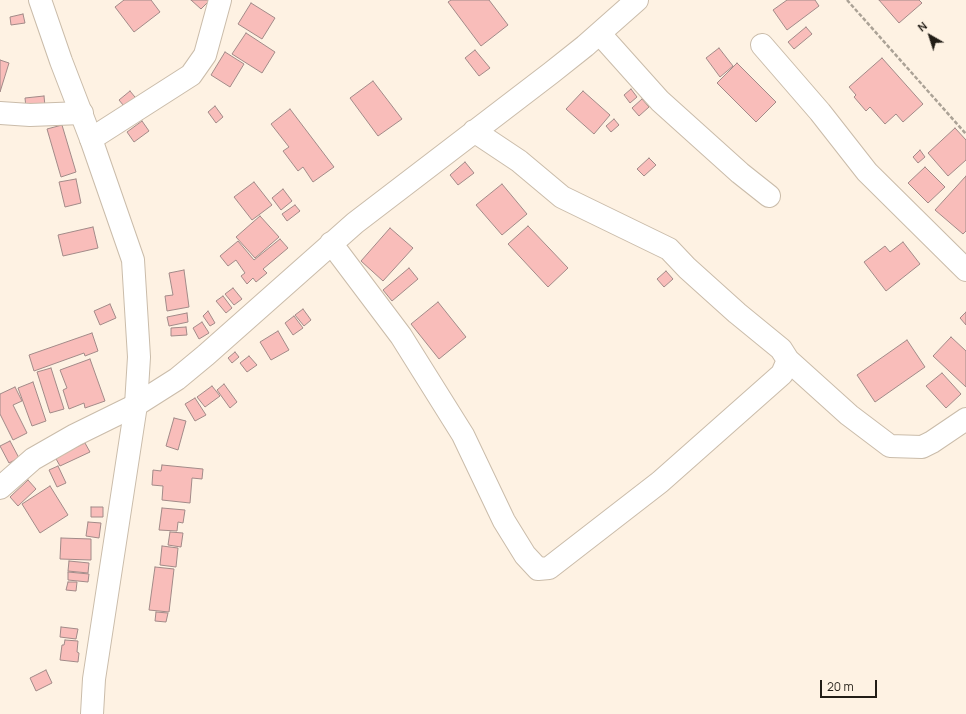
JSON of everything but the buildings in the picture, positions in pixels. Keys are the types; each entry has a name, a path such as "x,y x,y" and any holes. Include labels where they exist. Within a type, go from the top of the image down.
{"street":[{"path":"40,0 61,61 82,112 133,260 139,357 136,405 94,680 92,714"},
{"path":"91,138 191,75 205,55 220,0"},
{"path":"0,488 33,459 75,435 136,405 177,379 206,356 355,223 474,131 551,74 600,34 637,0"},
{"path":"600,34 660,101 740,173 769,196"},
{"path":"762,45 820,112 867,172 966,270"},
{"path":"0,113 30,115 82,112"},
{"path":"474,131 519,161 562,197 670,249 687,268 737,313 781,349 788,360 849,415 890,446 922,447 966,419"},
{"path":"331,243 401,336 463,435 504,521 525,555 538,569 549,568 660,482 782,374 788,360"}],"path":[{"path":"847,0 966,134"}]}
